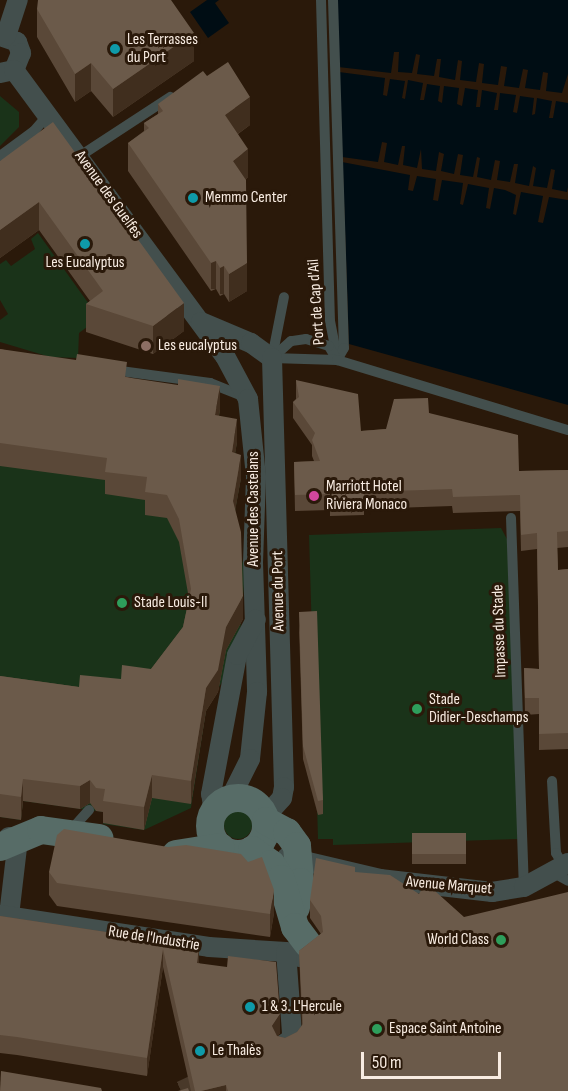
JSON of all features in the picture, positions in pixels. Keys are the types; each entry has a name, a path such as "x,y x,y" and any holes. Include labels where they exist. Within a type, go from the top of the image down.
{"street":[{"path":"7,71 21,53 17,42 3,36 18,0"},
{"name":"Avenue des Guelfes","path":"7,71 49,113 199,322"},
{"path":"199,322 251,343 272,358"},
{"name":"Avenue des Castelans","path":"148,847 219,808 250,759 257,692 253,562 256,477 248,399 237,375 199,322"},
{"name":"Avenue du Port","path":"249,842 282,798 284,787 272,358"},
{"path":"256,620 237,655 211,794 219,808 211,832 249,842 271,864 281,879 298,944"},
{"path":"219,808 247,799 249,842"},
{"path":"5,916 6,840 40,830 69,833 182,855 249,842 281,827 293,839 300,882 292,1034 291,1040 284,1044"},
{"name":"Avenue Marquet","path":"298,860 448,888 492,892 524,886 563,870"},
{"name":"Rue de l'Industrie","path":"5,916 209,947 298,944"}],"lane":[{"name":"Port de Cap d'Ail","path":"321,0 330,321 337,360 568,430"},
{"path":"333,0 344,348 337,360"},
{"path":"80,156 184,87"},
{"path":"0,156 34,130 49,113"},
{"path":"272,358 284,297"},
{"path":"272,358 291,341 306,339 329,346 337,360"},
{"path":"272,358 337,360"},
{"path":"104,368 210,383 248,399"},
{"name":"Impasse du Stade","path":"511,518 524,886"},
{"path":"552,781 556,853 563,870"},
{"path":"69,833 89,810"}],"green space":[{"path":"0,96 19,112 19,127 0,146"},
{"path":"38,233 99,318 79,333 78,358 50,357 0,342 0,320 8,314 0,300 0,264 6,260 11,266 35,249 31,239"},
{"name":"Stade Louis-II","path":"0,371 220,409 216,438 237,442 232,475 241,478 233,523 245,572 240,633 229,669 206,711 191,808 144,830 103,824 104,812 23,801 21,820 0,817"},
{"name":"Stade Didier-Deschamps","path":"501,528 508,541 518,839 333,845 333,839 318,839 309,535"},
{"path":"238,811 248,815 252,825 248,835 238,839 228,835 224,825 228,815"}],"shaded area":[{"path":"207,0 219,0 215,3 229,23 208,38 190,12"},
{"path":"337,0 568,0 568,405 349,344"}],"pier":[{"path":"394,52 399,52 398,72 412,73 416,54 420,55 417,74 434,76 437,59 441,59 439,77 455,80 458,60 462,61 460,80 476,82 479,63 484,64 482,83 498,85 501,66 507,67 504,86 519,88 523,69 528,70 525,88 540,90 543,72 548,73 546,91 562,93 568,74 568,103 556,101 553,118 549,118 552,101 537,98 535,114 532,115 534,98 520,96 517,113 513,112 516,95 500,93 498,110 494,110 497,93 482,90 480,107 476,107 478,90 465,88 462,106 457,104 459,88 444,86 442,103 438,101 440,86 427,84 424,100 420,100 423,83 408,80 405,99 402,98 405,81 390,79 387,96 383,95 385,78 339,72 338,67 391,73"},
{"path":"382,142 387,143 384,162 398,165 402,146 405,146 403,165 417,168 421,149 422,169 436,171 439,152 444,154 441,171 454,174 458,154 463,155 460,175 473,177 477,157 480,158 477,177 491,180 495,160 500,161 497,180 510,182 514,164 518,164 515,183 529,186 533,166 536,168 533,186 547,188 551,169 555,170 552,189 567,192 568,187 568,200 549,197 543,223 538,222 543,196 521,192 516,215 513,214 516,195 505,190 494,188 490,209 486,208 489,188 468,184 463,205 460,204 463,183 442,180 438,201 433,200 436,179 417,176 413,191 408,190 410,175 342,162 342,157 378,162"}],"building":[{"name":"Les Terrasses du Port","path":"38,0 171,0 194,33 113,89 91,63 75,74 37,9"},
{"name":"Memmo Center","path":"228,62 250,97 225,115 248,149 233,161 246,180 247,263 229,274 224,266 220,268 216,261 211,263 128,143 149,128 144,123 163,111 158,104 203,71 207,76"},
{"name":"Les Eucalyptus","path":"53,122 184,303 153,326 86,304 103,291 39,202 0,230 0,161"},
{"path":"0,349 76,360 77,354 127,362 125,377 178,385 178,379 220,386 215,415 237,419 232,452 241,455 233,501 241,532 243,596 226,627 218,670 206,688 191,781 152,775 144,807 103,801 105,789 96,788 90,780 80,786 23,779 21,797 0,794 0,676 79,687 80,675 121,679 122,665 151,669 183,627 191,589 179,519 167,495 145,492 147,477 105,472 107,458 0,443"},
{"path":"296,380 358,394 361,431 386,429 394,399 428,398 429,413 518,435 519,471 568,470 568,531 557,532 558,570 568,569 568,733 539,734 539,698 525,698 524,668 539,669 537,533 521,535 520,495 453,497 452,489 364,492 364,499 330,500 330,494 295,495 294,462 320,461 312,440 315,433 293,402 299,397"},
{"path":"317,611 323,800 318,801 303,746 299,612"},
{"path":"64,829 168,847 186,845 241,854 248,862 262,857 274,890 270,914 57,883 49,872 57,835"},
{"path":"412,833 466,833 466,854 412,854"},
{"path":"316,858 355,867 355,872 390,875 419,894 423,887 435,891 464,917 568,892 568,1091 228,1091 226,1085 195,1091 163,949 147,1058 0,1035 0,916 199,946 197,963 227,967 228,956 276,962 280,1014 272,1026 277,1036 285,1038 297,1032 303,1024 299,951 323,932 321,916 310,900"},
{"path":"1,1071 101,1088 102,1091 0,1091"}],"tunnel":[{"path":"181,1091 213,1076"}],"place":[{"name":"Les Terrasses du Port","path":"115,49"},
{"name":"Memmo Center","path":"193,198"},
{"name":"Les Eucalyptus","path":"85,244"},
{"name":"Les eucalyptus","path":"146,346"},
{"name":"Marriott Hotel Riviera Monaco","path":"314,496"},
{"name":"Stade Louis-II","path":"122,603"},
{"name":"Stade Didier-Deschamps","path":"417,709"},
{"name":"World Class","path":"501,940"},
{"name":"1 & 3. L'Hercule","path":"250,1007"},
{"name":"Espace Saint Antoine","path":"377,1029"},
{"name":"Le Thalès","path":"200,1051"}]}
